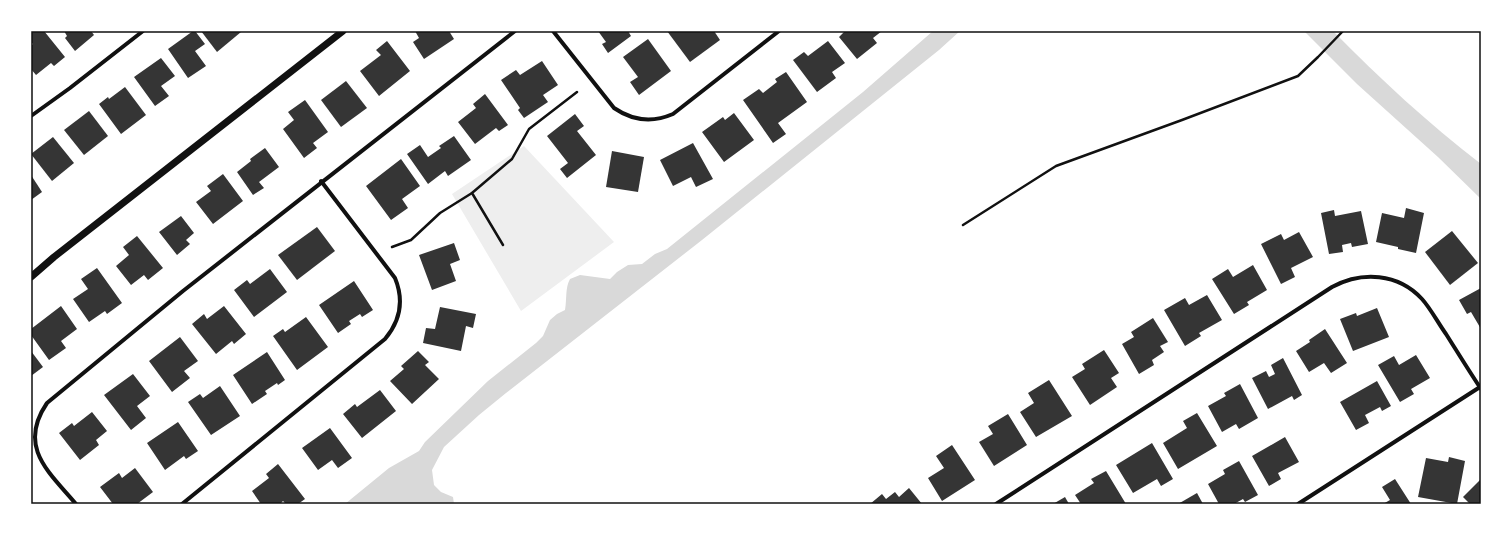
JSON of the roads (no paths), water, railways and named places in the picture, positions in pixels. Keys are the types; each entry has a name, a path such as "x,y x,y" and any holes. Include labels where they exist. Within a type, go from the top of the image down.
{"street":[{"path":"134,31 137,36"},
{"path":"31,116 70,88 143,31"},
{"path":"31,277 54,257 343,31"},
{"path":"76,504 43,465 39,456 35,438 38,419 47,403 183,291 321,181 515,31"},
{"path":"553,31 614,108 622,114 646,121 655,120 673,114 779,31"},
{"path":"182,504 385,339 396,323 401,305 399,287 395,278 321,181"},
{"path":"996,504 1341,282 1356,278 1377,276 1397,281 1417,294 1429,308 1480,388 1298,504"}]}
